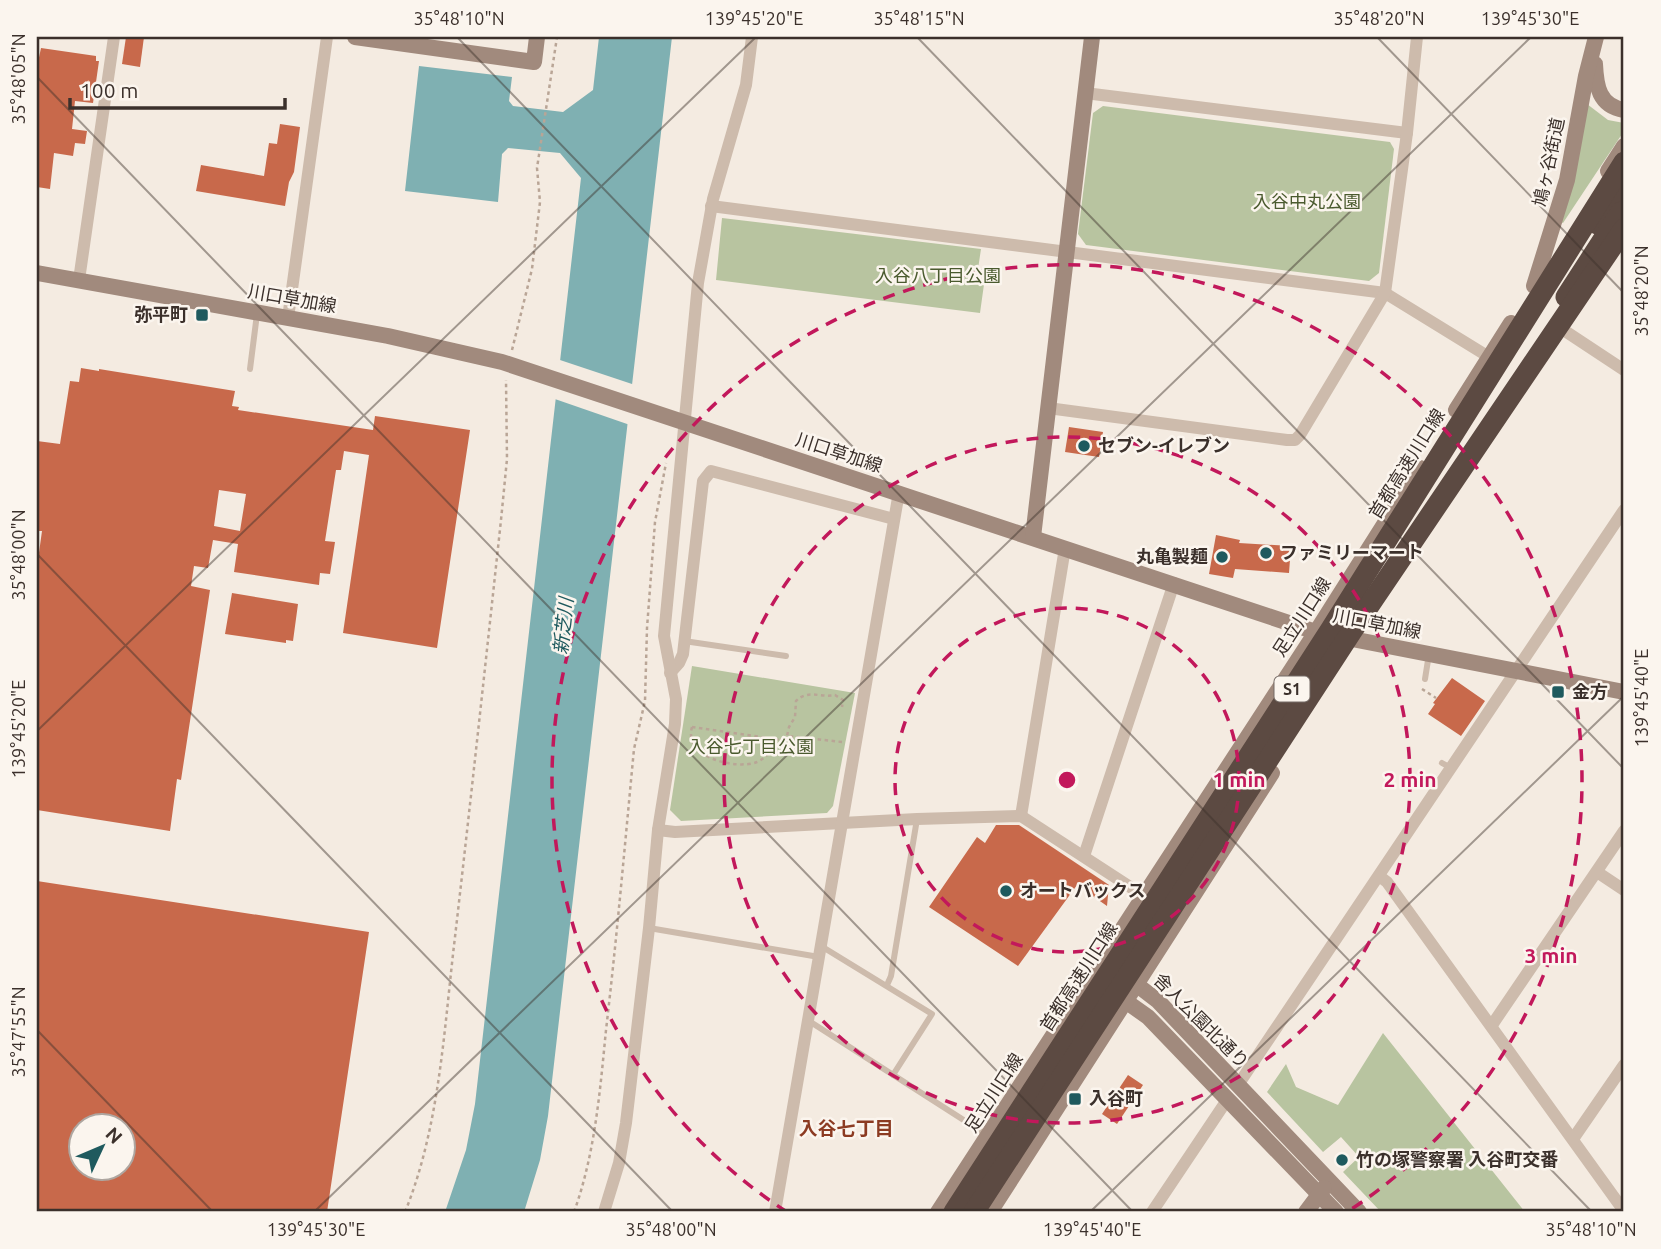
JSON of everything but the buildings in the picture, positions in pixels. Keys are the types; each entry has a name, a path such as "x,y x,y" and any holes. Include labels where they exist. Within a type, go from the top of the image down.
{"highway":[{"name":"首都高速川口線","path":"954,1212 1331,629 1624,162"},
{"path":"1466,478 1521,353 1624,182"},
{"path":"1427,456 1521,353 1624,207"},
{"name":"S1","path":"974,1212 1352,631 1624,229"}],"main road":[{"path":"355,37 534,62 537,37"},
{"path":"1033,537 1092,37"},
{"name":"鳩ヶ谷街道","path":"1596,40 1597,88 1602,99 1624,110"},
{"name":"鳩ヶ谷街道","path":"1534,286 1564,192 1586,76 1596,40"},
{"name":"足立川口線","path":"938,1212 1316,632 1624,146"},
{"path":"990,1212 1358,639 1624,242"},
{"name":"川口草加線","path":"37,273 433,345 515,366 1316,632 1624,692"},
{"name":"舎人公園北通り","path":"1336,1212 1148,1017 1106,988 1097,970 1117,971 1158,1001 1359,1212"},
{"path":"1306,1212 1330,1182"}],"street":[{"path":"79,280 114,37"},
{"path":"288,318 327,37"},
{"path":"604,1212 619,1163 626,1123 658,830 675,724 676,699 664,636 698,283 711,206 746,85 752,37"},
{"path":"1048,408 1295,440 1300,435 1385,293 1417,37"},
{"path":"1085,93 1407,133"},
{"path":"711,206 1385,293 1489,358"},
{"path":"1565,331 1624,370"},
{"path":"670,673 679,663 684,641 703,481 711,471 894,519"},
{"path":"775,1212 899,492"},
{"path":"1238,1084 1379,876 1446,765 1516,671 1624,510"},
{"path":"1021,816 1065,548"},
{"path":"1083,856 1174,583"},
{"path":"658,830 675,832 917,818 1021,816 1144,896"},
{"path":"1492,1026 1624,831"},
{"path":"1597,872 1624,890"},
{"path":"1379,876 1387,882 1624,1211"},
{"path":"1573,1139 1624,1065"},
{"path":"1152,1212 1227,1100"}],"lane":[{"path":"250,369 257,312"},
{"path":"684,641 786,656"},
{"path":"1424,679 1429,654"},
{"path":"887,985 891,976 917,818"},
{"path":"649,928 820,951 887,985 932,1014 893,1075"},
{"path":"809,1021 988,1136"}],"path":[{"path":"405,1212 422,1166 431,1123 445,1017 501,520 515,366 532,269 540,202 537,168 557,37"},
{"path":"573,1212 584,1184 592,1151 618,924 634,749 645,701 655,522 666,462"},
{"path":"1419,687 1436,698"},
{"path":"788,736 789,727 795,717 796,701 802,695 835,695 843,700 842,707"},
{"path":"781,740 692,727 691,732 697,748 704,755 719,761 746,764 764,758 788,736 856,744"}],"green space":[{"path":"1587,104 1608,120 1624,123 1624,131 1563,223 1561,222"},
{"name":"入谷中丸公園","path":"1103,106 1390,142 1394,149 1379,273 1369,281 1086,245 1078,234 1093,113"},
{"name":"入谷八丁目公園","path":"722,218 981,249 978,269 986,270 980,313 716,280"},
{"name":"入谷七丁目公園","path":"692,666 855,693 833,806 827,813 681,821 670,810"},
{"path":"1383,1033 1525,1212 1381,1212 1343,1172 1359,1157 1341,1137 1323,1152 1267,1092 1286,1064 1296,1087 1338,1105"}],"water":[{"name":"新芝川","path":"599,37 672,37 548,1116 540,1160 524,1212 445,1212 466,1150 475,1104 581,178 560,153 508,148 502,154 498,202 405,191 419,66 512,77 509,101 513,106 563,112 593,90"}],"pier":[{"path":"557,359 635,385 630,425 552,398"}],"place":[{"name":"弥平町","path":"202,315"},
{"name":"セブン-イレブン","path":"1084,446"},
{"name":"ファミリーマート","path":"1266,553"},
{"name":"丸亀製麺","path":"1222,557"},
{"name":"金方","path":"1558,692"},
{"name":"オートバックス","path":"1006,891"},
{"name":"入谷町","path":"1075,1099"},
{"name":"竹の塚警察署 入谷町交番","path":"1342,1160"}],"district":[{"name":"入谷七丁目","path":"846,1128"}]}
